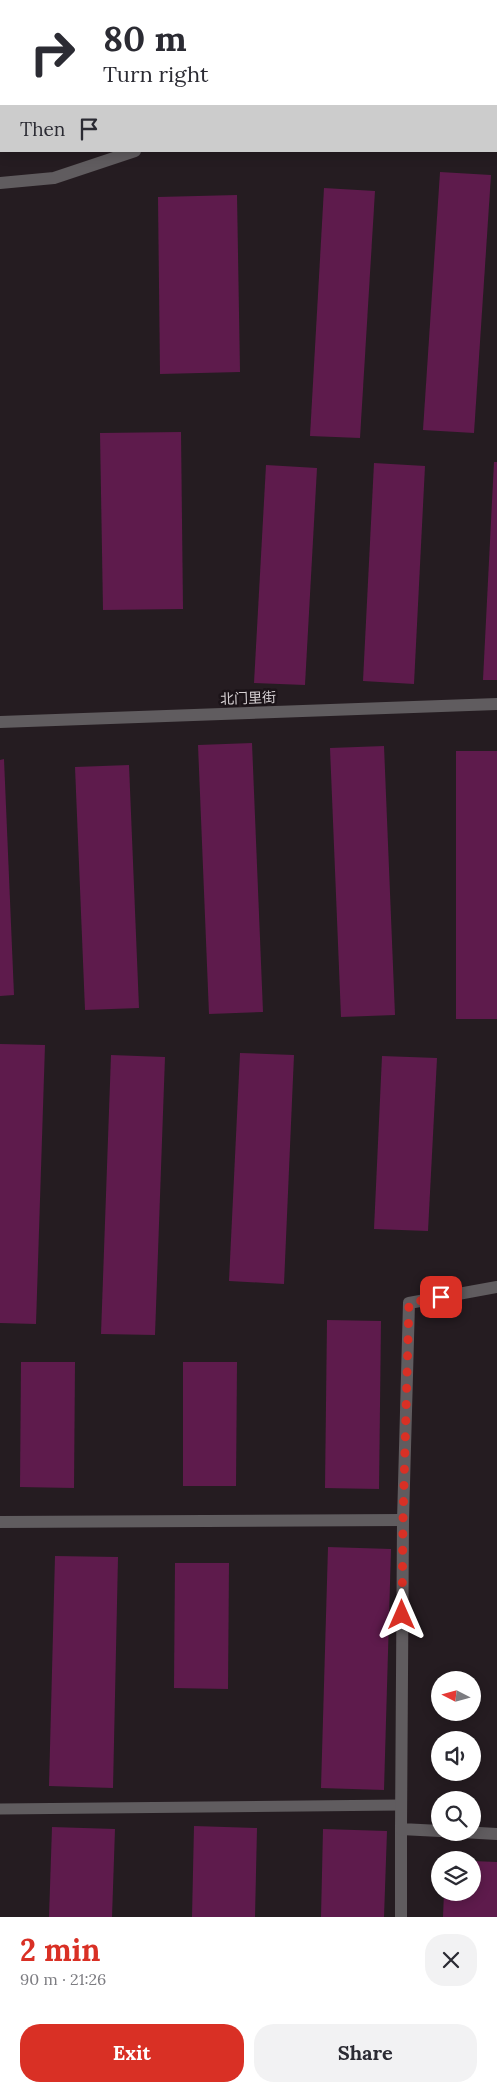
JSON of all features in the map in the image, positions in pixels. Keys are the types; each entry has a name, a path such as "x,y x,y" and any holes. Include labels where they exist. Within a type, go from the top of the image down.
{"street":[{"path":"0,183 54,178 132,152"},
{"name":"北门里街","path":"0,722 497,704"},
{"path":"401,1917 403,1520 409,1303 497,1287"},
{"path":"0,1522 403,1520"},
{"path":"401,1829 431,1831"},
{"path":"481,1833 497,1834"}],"lane":[{"path":"0,1808 402,1805"}],"building":[{"path":"440,172 491,175 474,433 423,430"},
{"path":"324,188 375,191 360,438 310,436"},
{"path":"237,195 240,372 160,374 158,197"},
{"path":"181,432 183,609 103,610 100,433"},
{"path":"494,462 497,462 497,680 483,680"},
{"path":"374,463 425,466 414,684 363,681"},
{"path":"266,465 317,468 305,685 254,683"},
{"path":"252,743 263,1012 209,1014 198,745"},
{"path":"384,746 395,1015 341,1017 330,748"},
{"path":"456,751 497,751 497,1019 456,1019"},
{"path":"4,759 14,995 0,996 0,760"},
{"path":"129,765 139,1008 85,1010 75,767"},
{"path":"0,1044 45,1045 36,1324 0,1323"},
{"path":"240,1053 294,1055 284,1284 229,1281"},
{"path":"111,1055 165,1057 155,1335 101,1334"},
{"path":"382,1056 437,1058 428,1231 374,1229"},
{"path":"327,1320 381,1321 379,1489 325,1488"},
{"path":"21,1362 75,1362 74,1488 20,1487"},
{"path":"183,1362 237,1362 236,1486 183,1486"},
{"path":"328,1547 391,1549 384,1790 321,1788"},
{"path":"55,1556 118,1557 113,1788 49,1786"},
{"path":"175,1563 229,1563 228,1689 174,1688"},
{"path":"194,1826 257,1828 255,1917 192,1917"},
{"path":"52,1827 115,1829 112,1917 49,1917"},
{"path":"323,1829 387,1831 384,1917 321,1917"},
{"path":"481,1861 497,1862 497,1917 443,1917 444,1901 481,1901"}],"route":[{"path":"402,1615 409,1303 441,1297"}]}
